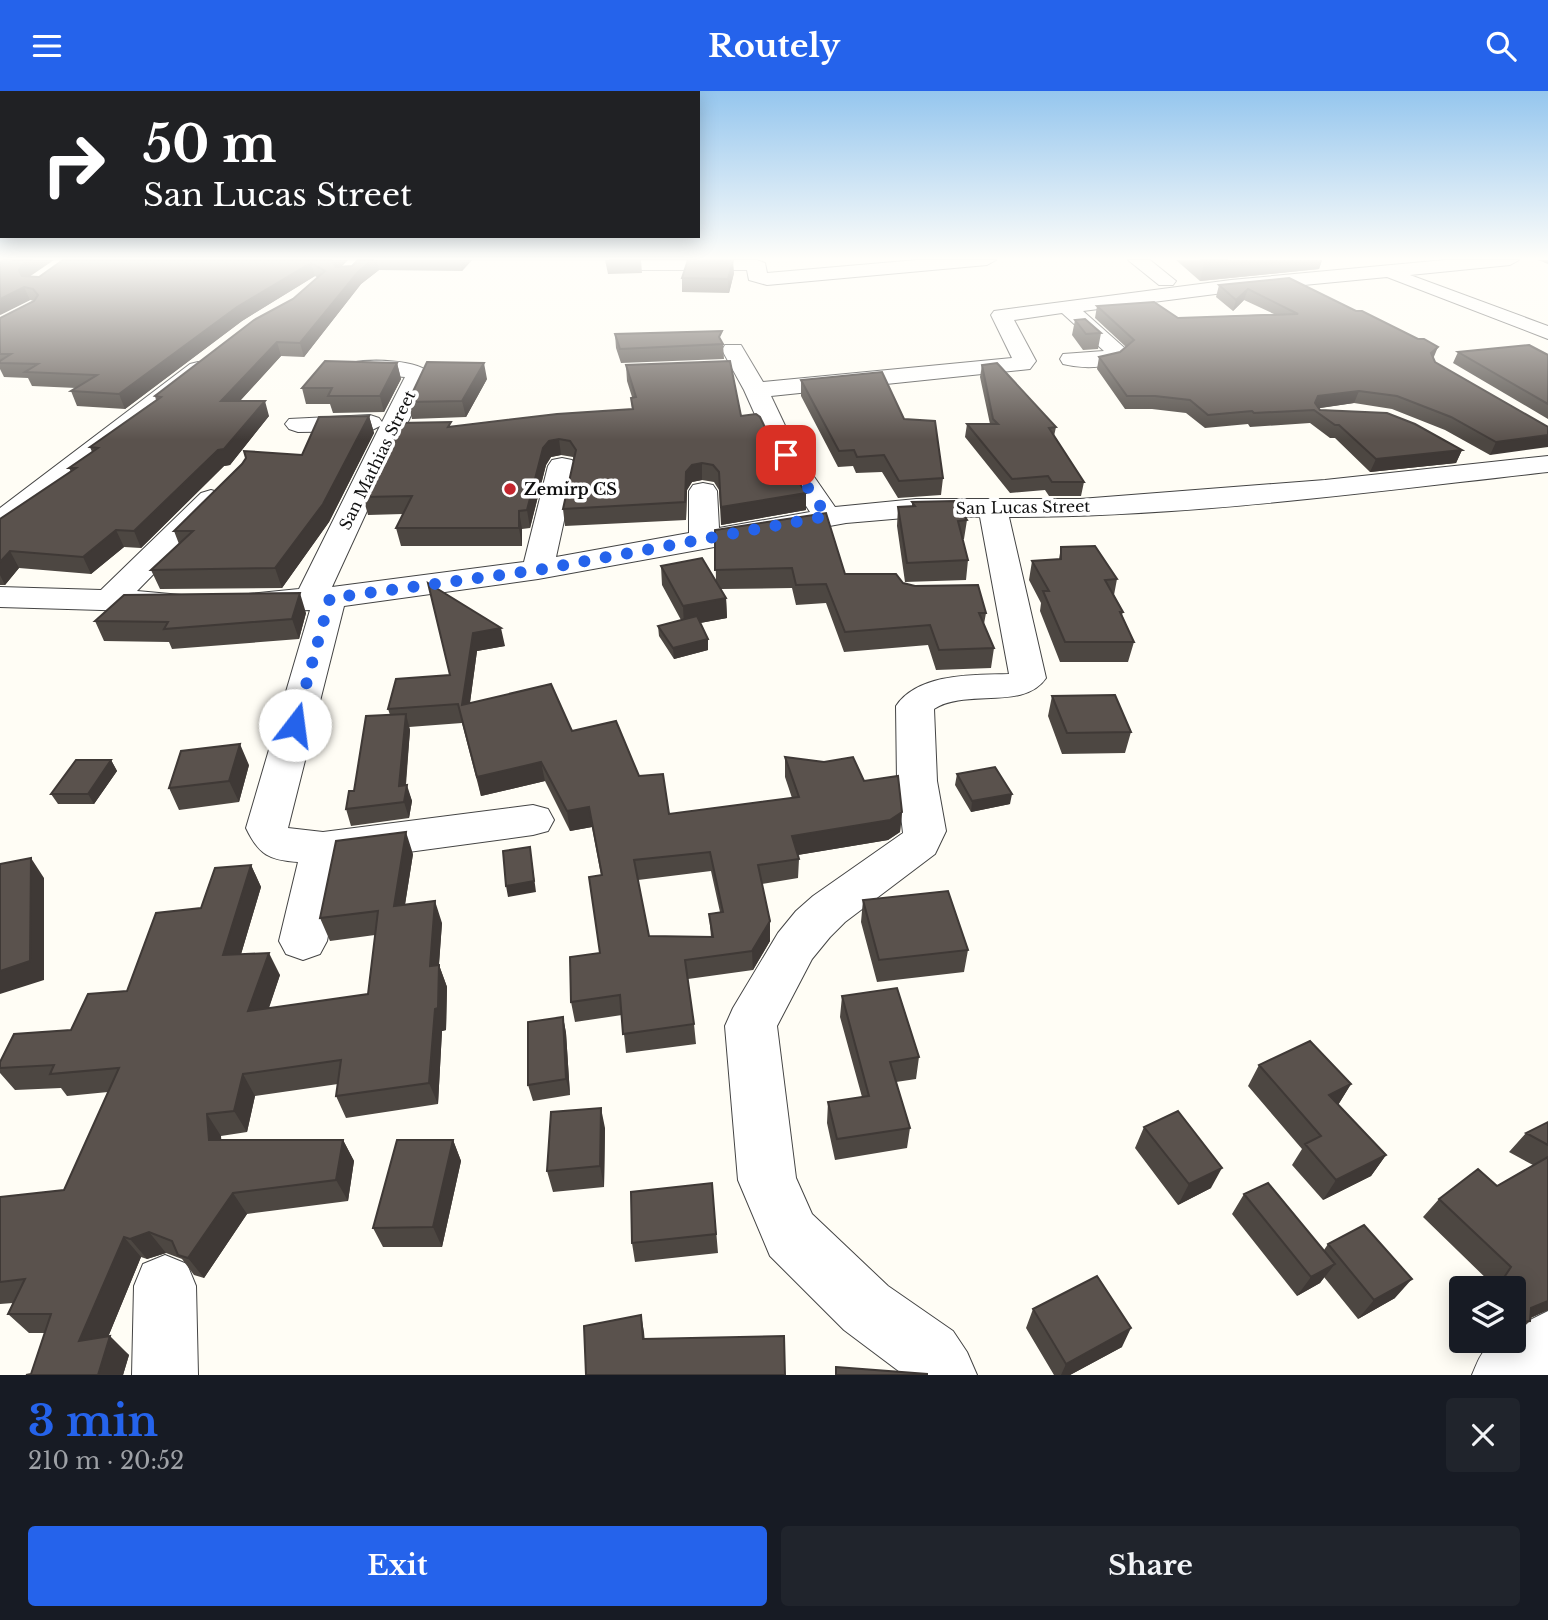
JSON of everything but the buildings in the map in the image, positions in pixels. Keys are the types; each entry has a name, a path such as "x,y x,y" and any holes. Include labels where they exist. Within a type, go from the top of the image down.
{"street":[{"path":"756,390 1022,364 1025,361 1004,320"},
{"path":"1071,359 1111,358 1118,352 1082,320"},
{"path":"1513,320 1548,333"},
{"path":"0,522 220,351"},
{"path":"731,362 756,390 786,455 827,516"},
{"name":"San Mathias Street","path":"323,848 283,845 272,838 267,828 320,599 401,427 418,372 360,368"},
{"path":"298,424 401,427"},
{"path":"1455,450 1490,469"},
{"name":"San Lucas Street","path":"6,605 320,599 538,570 827,516 916,508 1080,508 1325,488 1548,464"},
{"path":"538,570 562,466"},
{"path":"108,601 226,484"},
{"path":"703,491 704,538"},
{"path":"944,1375 930,1355 866,1308 791,1235 767,1180 751,1026 758,1008 795,946 813,925 829,909 920,843 925,831 917,781 915,706 918,701 934,693 1019,684 1028,678 996,591 993,509"},
{"path":"303,941 323,848 533,820"},
{"path":"165,1286 165,1375"},
{"path":"1505,1375 1548,1343"}],"place":[{"name":"Zemirp CS","path":"510,489"}],"route":[{"path":"295,725 330,598 538,570 827,516 786,455"}]}
